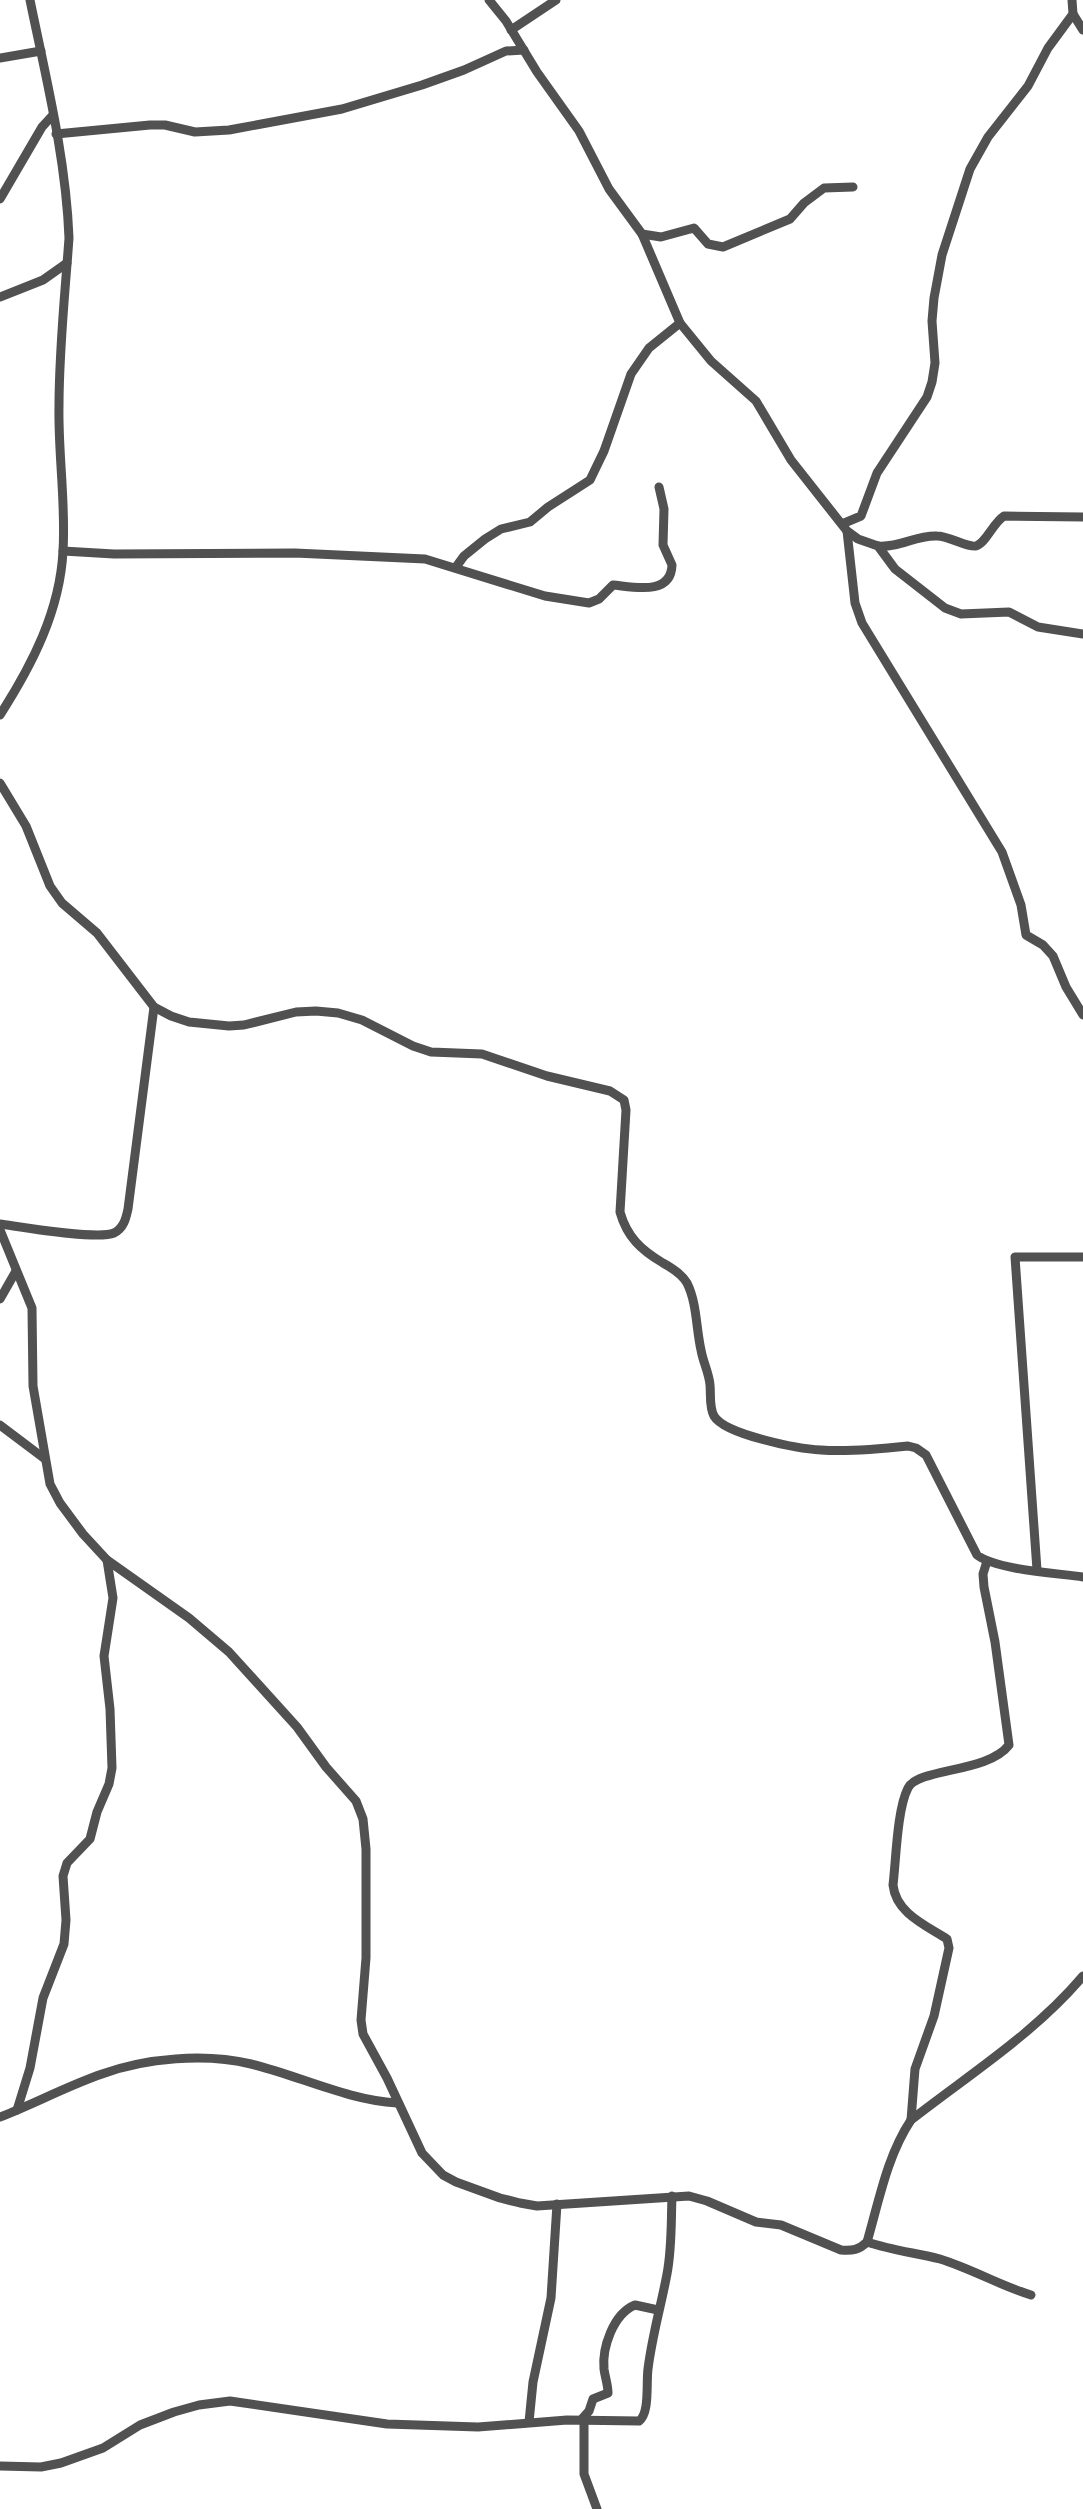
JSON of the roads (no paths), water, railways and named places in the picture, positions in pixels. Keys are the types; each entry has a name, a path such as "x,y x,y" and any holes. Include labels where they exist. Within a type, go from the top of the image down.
{"street":[{"path":"0,715 21,683 43,638 57,592 63,551 58,445 59,372 69,238 66,197 53,115 30,0"},
{"path":"489,0 579,131 609,189 642,234 680,323 711,361 756,401 791,460 844,528 858,539 878,546 894,546 928,536 948,537 975,546 980,545 995,522 1004,516 1083,517"},
{"path":"506,51 513,32 556,0"},
{"path":"1072,0 1072,14 1083,30"},
{"path":"844,528 861,516 877,473 927,397 934,363 932,321 940,266 953,216 970,169 988,137 1028,86 1048,48 1072,14"},
{"path":"56,134 150,125 165,125 195,132 229,130 342,109 464,70 506,51 524,50"},
{"path":"0,57 41,51"},
{"path":"0,199 42,128 53,115"},
{"path":"642,234 661,237 694,228 708,244 723,247 790,219 804,203 824,188 853,187"},
{"path":"0,297 43,280 67,263"},
{"path":"456,567 464,556 485,539 501,529 530,522 548,507 591,480 636,366 649,348 680,323"},
{"path":"63,551 114,554 364,555 425,559 545,596 589,603 599,599 613,585 649,588 656,587 667,579 672,570 672,564 663,545 664,509 659,487"},
{"path":"844,528 855,603 862,623 1002,852 1021,905 1026,935 1043,945 1053,956 1066,987 1083,1015"},
{"path":"878,546 895,569 945,608 961,614 1010,612 1038,627 1083,634"},
{"path":"0,783 26,826 50,886 69,910 101,938 154,1007 189,1022 229,1026 296,1012 338,1013 362,1020 413,1046 431,1052 482,1054 547,1076 610,1091 624,1100 626,1110 620,1212 623,1224 632,1240 686,1280 693,1298 697,1334 710,1384 714,1416 733,1430 820,1450 908,1446 916,1448 926,1455 977,1555 987,1561 1083,1577"},
{"path":"0,1224 67,1233 103,1234 114,1233 122,1227 128,1209 154,1007"},
{"path":"0,1230 32,1308 32,1371 50,1484 60,1503 83,1534 107,1560 189,1618 229,1652 297,1727 326,1767 356,1801 363,1819 366,1849 366,1958 361,2020 363,2034 422,2154 443,2175 500,2198 537,2206 689,2196 707,2201 756,2222 781,2225 841,2250 851,2251 867,2242 881,2189 901,2136 911,2120 1021,2036 1052,2009 1083,1976"},
{"path":"1037,1570 1015,1257 1083,1257"},
{"path":"0,1299 16,1271"},
{"path":"0,1425 45,1459"},
{"path":"17,2110 30,2068 43,1998 64,1944 66,1920 63,1876 67,1863 90,1839 109,1784 110,1709 104,1656 113,1598 107,1560"},
{"path":"911,2120 915,2069 934,2016 949,1948 947,1939 904,1911 894,1898 893,1885 903,1800 909,1786 920,1779 984,1762 1000,1754 1009,1745 995,1642 984,1587 983,1574 987,1561"},
{"path":"0,2117 104,2073 184,2058 250,2064 373,2101 397,2103"},
{"path":"0,2466 41,2467 61,2463 103,2448 140,2425 174,2412 199,2405 230,2401 387,2424 478,2427 529,2422 639,2421 645,2413 645,2388 658,2310 667,2274 671,2244 672,2196"},
{"path":"529,2422 533,2382 551,2298 557,2204"},
{"path":"867,2242 886,2249 941,2260 986,2276 1005,2287 1031,2295"},
{"path":"597,2509 584,2474 583,2421 593,2399 608,2392 604,2360 607,2341 617,2320 632,2306 658,2310"}]}
